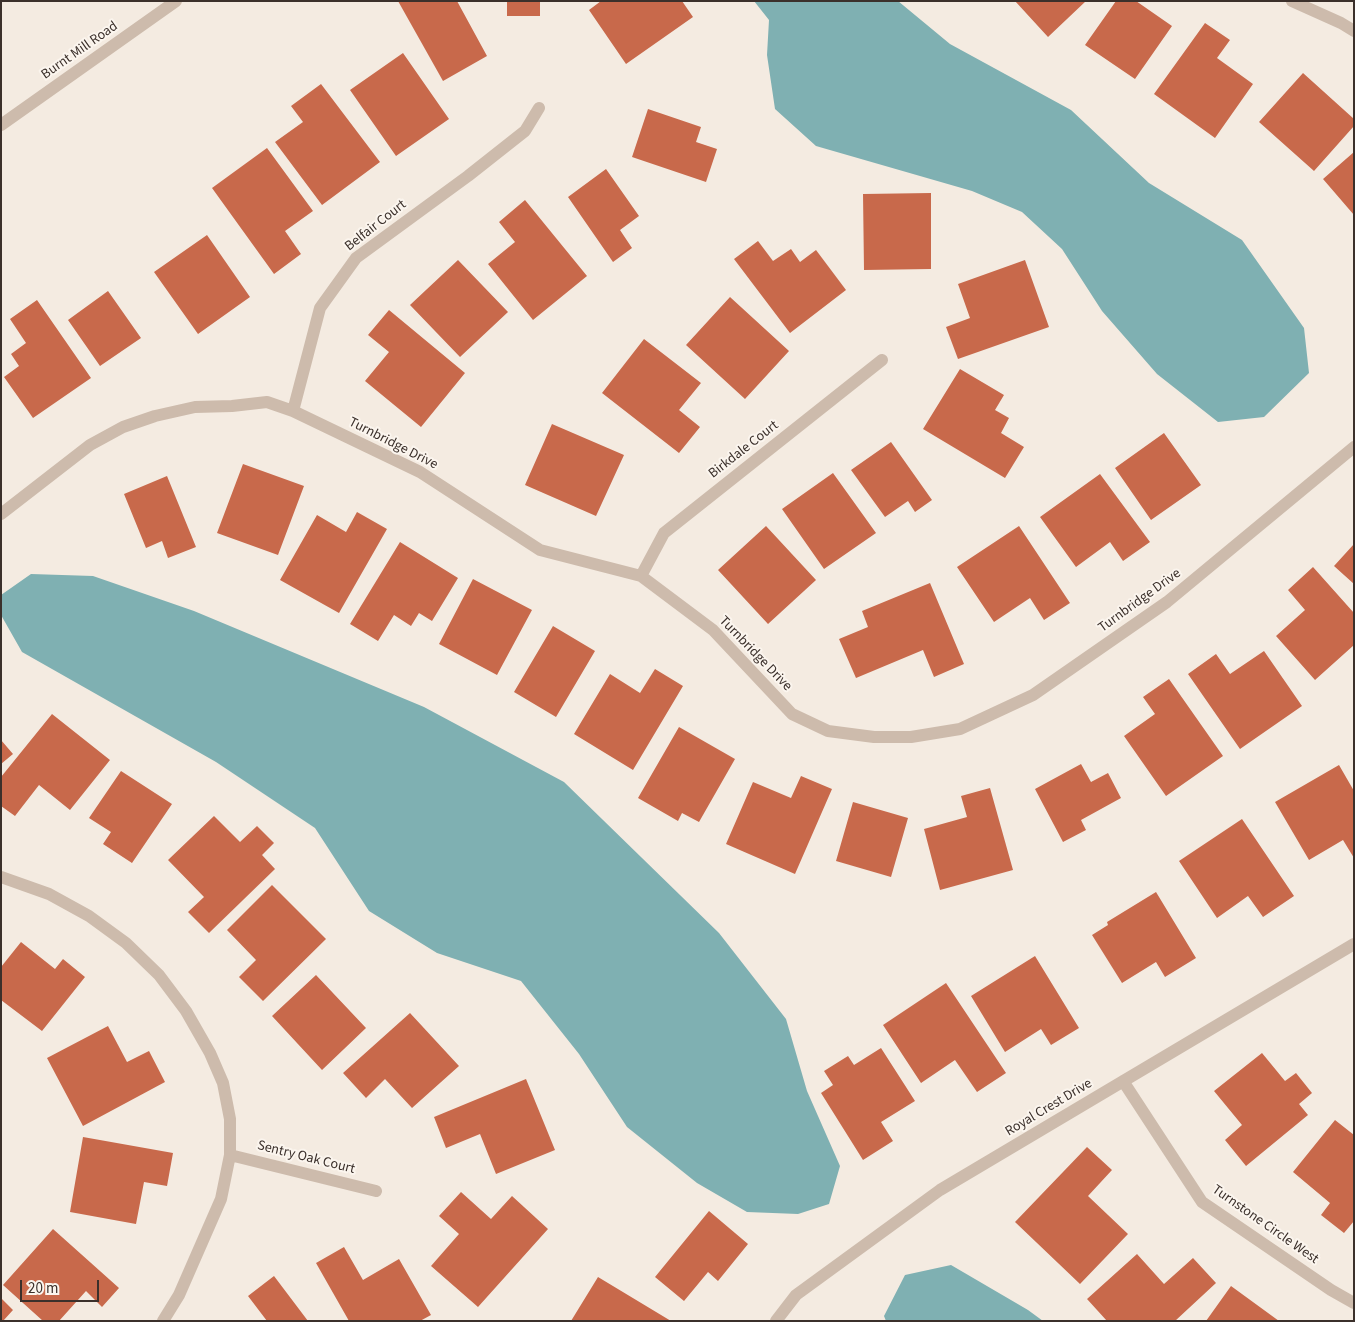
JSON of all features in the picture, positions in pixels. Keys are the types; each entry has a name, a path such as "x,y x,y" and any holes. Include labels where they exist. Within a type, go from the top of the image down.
{"street":[{"name":"Burnt Mill Road","path":"1,126 176,1"},
{"path":"1292,1 1341,23 1354,31"},
{"name":"Belfair Court","path":"293,411 320,308 356,258 525,132 539,108"},
{"name":"Birkdale Court","path":"641,576 664,533 882,360"},
{"name":"Turnbridge Drive","path":"1,514 90,445 123,427 154,416 195,407 232,406 267,402 293,411 420,472 540,550 641,576 713,630 792,714 828,731 874,737 911,737 960,729 1034,695 1167,602 1354,447"},
{"path":"1,878 49,894 89,916 126,943 159,975 186,1011 210,1053 220,1076 230,1119 230,1155 221,1199 179,1294 163,1321"},
{"name":"Royal Crest Drive","path":"776,1321 796,1295 940,1190 1354,944"},
{"name":"Turnstone Circle West","path":"1123,1081 1202,1202 1331,1290 1354,1303"},
{"name":"Sentry Oak Court","path":"230,1155 376,1191"}],"water":[{"path":"754,1 898,1 950,44 1071,110 1149,183 1242,240 1304,328 1309,373 1264,417 1218,422 1157,374 1102,311 1062,249 1022,212 972,191 816,146 775,109 767,55 769,20"},
{"path":"31,574 93,576 194,611 424,707 564,782 719,933 786,1019 807,1091 840,1166 829,1204 798,1214 747,1212 697,1183 627,1127 579,1054 521,981 437,953 369,911 315,828 216,762 22,652 1,615 1,595"},
{"path":"951,1265 1028,1310 1043,1321 886,1321 884,1316 905,1275"}],"building":[{"path":"398,1 457,1 487,56 443,81"},
{"path":"507,1 540,1 540,16 507,16"},
{"path":"601,1 682,1 693,17 626,64 589,10"},
{"path":"1015,1 1086,1 1048,37"},
{"path":"1116,1 1136,1 1172,26 1135,79 1085,45"},
{"path":"1205,23 1230,40 1217,58 1253,84 1215,138 1154,94"},
{"path":"403,53 449,119 396,156 350,90"},
{"path":"1303,73 1354,119 1354,126 1314,171 1259,122"},
{"path":"321,84 380,162 322,205 275,142 303,122 291,106"},
{"path":"648,109 701,127 696,142 717,149 706,182 632,157"},
{"path":"267,148 313,211 285,231 301,254 274,274 212,188"},
{"path":"1354,152 1354,215 1323,179"},
{"path":"606,169 639,216 620,230 632,248 613,262 568,197"},
{"path":"931,193 931,269 864,270 863,194"},
{"path":"525,200 587,276 533,320 488,264 515,242 499,222"},
{"path":"207,235 250,297 198,334 154,272"},
{"path":"758,241 773,261 791,249 800,262 816,250 846,290 790,333 734,259"},
{"path":"458,260 508,312 460,357 410,305"},
{"path":"1025,260 1049,327 958,359 946,327 970,318 958,284"},
{"path":"108,291 141,338 100,366 68,320"},
{"path":"730,297 789,351 745,399 686,345"},
{"path":"37,300 91,378 33,418 4,377 19,366 11,354 26,343 10,319"},
{"path":"389,310 465,373 421,427 365,381 389,352 368,335"},
{"path":"644,339 701,383 679,410 700,427 679,453 602,393"},
{"path":"960,369 1004,395 995,410 1009,418 1001,433 1024,447 1005,478 923,429"},
{"path":"552,424 624,455 596,516 525,485"},
{"path":"1164,433 1201,485 1151,520 1115,468"},
{"path":"891,442 932,500 915,512 908,501 885,517 851,470"},
{"path":"243,464 304,486 278,555 217,533"},
{"path":"833,473 876,533 824,569 782,509"},
{"path":"1100,474 1150,542 1123,561 1110,542 1076,567 1040,517"},
{"path":"167,476 196,547 168,558 162,541 146,548 124,494"},
{"path":"357,512 387,529 339,613 280,580 317,515 346,532"},
{"path":"766,526 816,580 768,624 718,570"},
{"path":"1019,526 1070,603 1044,620 1030,598 994,622 957,567"},
{"path":"400,542 458,578 432,621 419,613 411,626 394,615 378,641 350,624"},
{"path":"1354,544 1354,584 1334,566"},
{"path":"1313,567 1354,613 1354,645 1315,680 1276,636 1305,610 1288,590"},
{"path":"473,579 532,610 497,675 439,644"},
{"path":"930,583 964,664 934,677 923,650 856,678 839,639 868,627 862,611"},
{"path":"553,626 595,651 556,717 514,692"},
{"path":"1264,651 1302,706 1240,749 1188,674 1216,654 1230,674"},
{"path":"655,669 683,686 633,770 574,734 610,674 640,693"},
{"path":"1169,679 1223,756 1166,796 1124,736 1155,714 1143,697"},
{"path":"52,714 110,760 70,810 39,785 15,816 1,806 1,777"},
{"path":"679,727 735,759 699,822 682,813 678,821 638,798"},
{"path":"1,740 13,754 1,764"},
{"path":"1081,764 1091,782 1108,773 1121,798 1081,820 1086,830 1063,842 1035,789"},
{"path":"1339,765 1354,791 1354,858 1343,840 1309,860 1275,802"},
{"path":"121,771 172,804 132,863 103,844 111,832 89,818"},
{"path":"801,776 832,789 795,874 726,844 753,782 791,798"},
{"path":"990,788 1013,870 940,890 924,829 967,817 961,796"},
{"path":"853,802 908,818 891,877 836,861"},
{"path":"214,816 240,842 257,826 274,843 262,855 275,869 209,933 188,912 204,897 168,860"},
{"path":"1242,819 1294,896 1263,917 1248,896 1217,918 1179,861"},
{"path":"272,885 326,939 263,1001 239,977 256,960 227,930"},
{"path":"1156,892 1196,958 1165,977 1156,962 1122,983 1092,935 1108,925 1107,922"},
{"path":"21,942 55,969 63,959 85,977 42,1031 1,1000 1,967"},
{"path":"1035,956 1079,1028 1051,1045 1041,1029 1005,1052 971,996"},
{"path":"316,975 366,1028 322,1070 272,1016"},
{"path":"946,983 1006,1073 977,1092 955,1060 921,1083 883,1025"},
{"path":"410,1013 459,1066 412,1108 385,1079 366,1098 343,1073"},
{"path":"108,1026 127,1062 149,1051 165,1082 83,1126 47,1058"},
{"path":"881,1048 915,1101 881,1122 893,1141 863,1160 821,1093 833,1085 824,1071 848,1056 854,1065"},
{"path":"1262,1053 1285,1081 1296,1073 1312,1093 1299,1104 1308,1115 1246,1166 1225,1140 1242,1125 1214,1091"},
{"path":"526,1079 555,1150 496,1174 480,1134 446,1148 434,1117"},
{"path":"1335,1120 1354,1135 1354,1221 1344,1233 1321,1215 1330,1203 1293,1172"},
{"path":"83,1137 173,1153 167,1186 144,1182 136,1224 70,1212"},
{"path":"1087,1147 1112,1170 1088,1196 1128,1234 1080,1284 1015,1222"},
{"path":"461,1192 491,1219 512,1196 548,1229 478,1307 431,1266 459,1234 439,1216"},
{"path":"709,1211 748,1244 718,1281 708,1272 684,1301 655,1277"},
{"path":"53,1229 119,1288 102,1307 86,1291 59,1321 43,1321 3,1285"},
{"path":"344,1247 363,1280 399,1259 431,1315 420,1321 349,1321 316,1263"},
{"path":"1137,1254 1164,1284 1193,1258 1216,1283 1175,1321 1107,1321 1087,1299"},
{"path":"274,1276 308,1321 267,1321 248,1296"},
{"path":"598,1277 671,1321 571,1321"},
{"path":"1231,1286 1279,1321 1206,1321"},
{"path":"1,1298 13,1310 3,1321 1,1321"}]}
